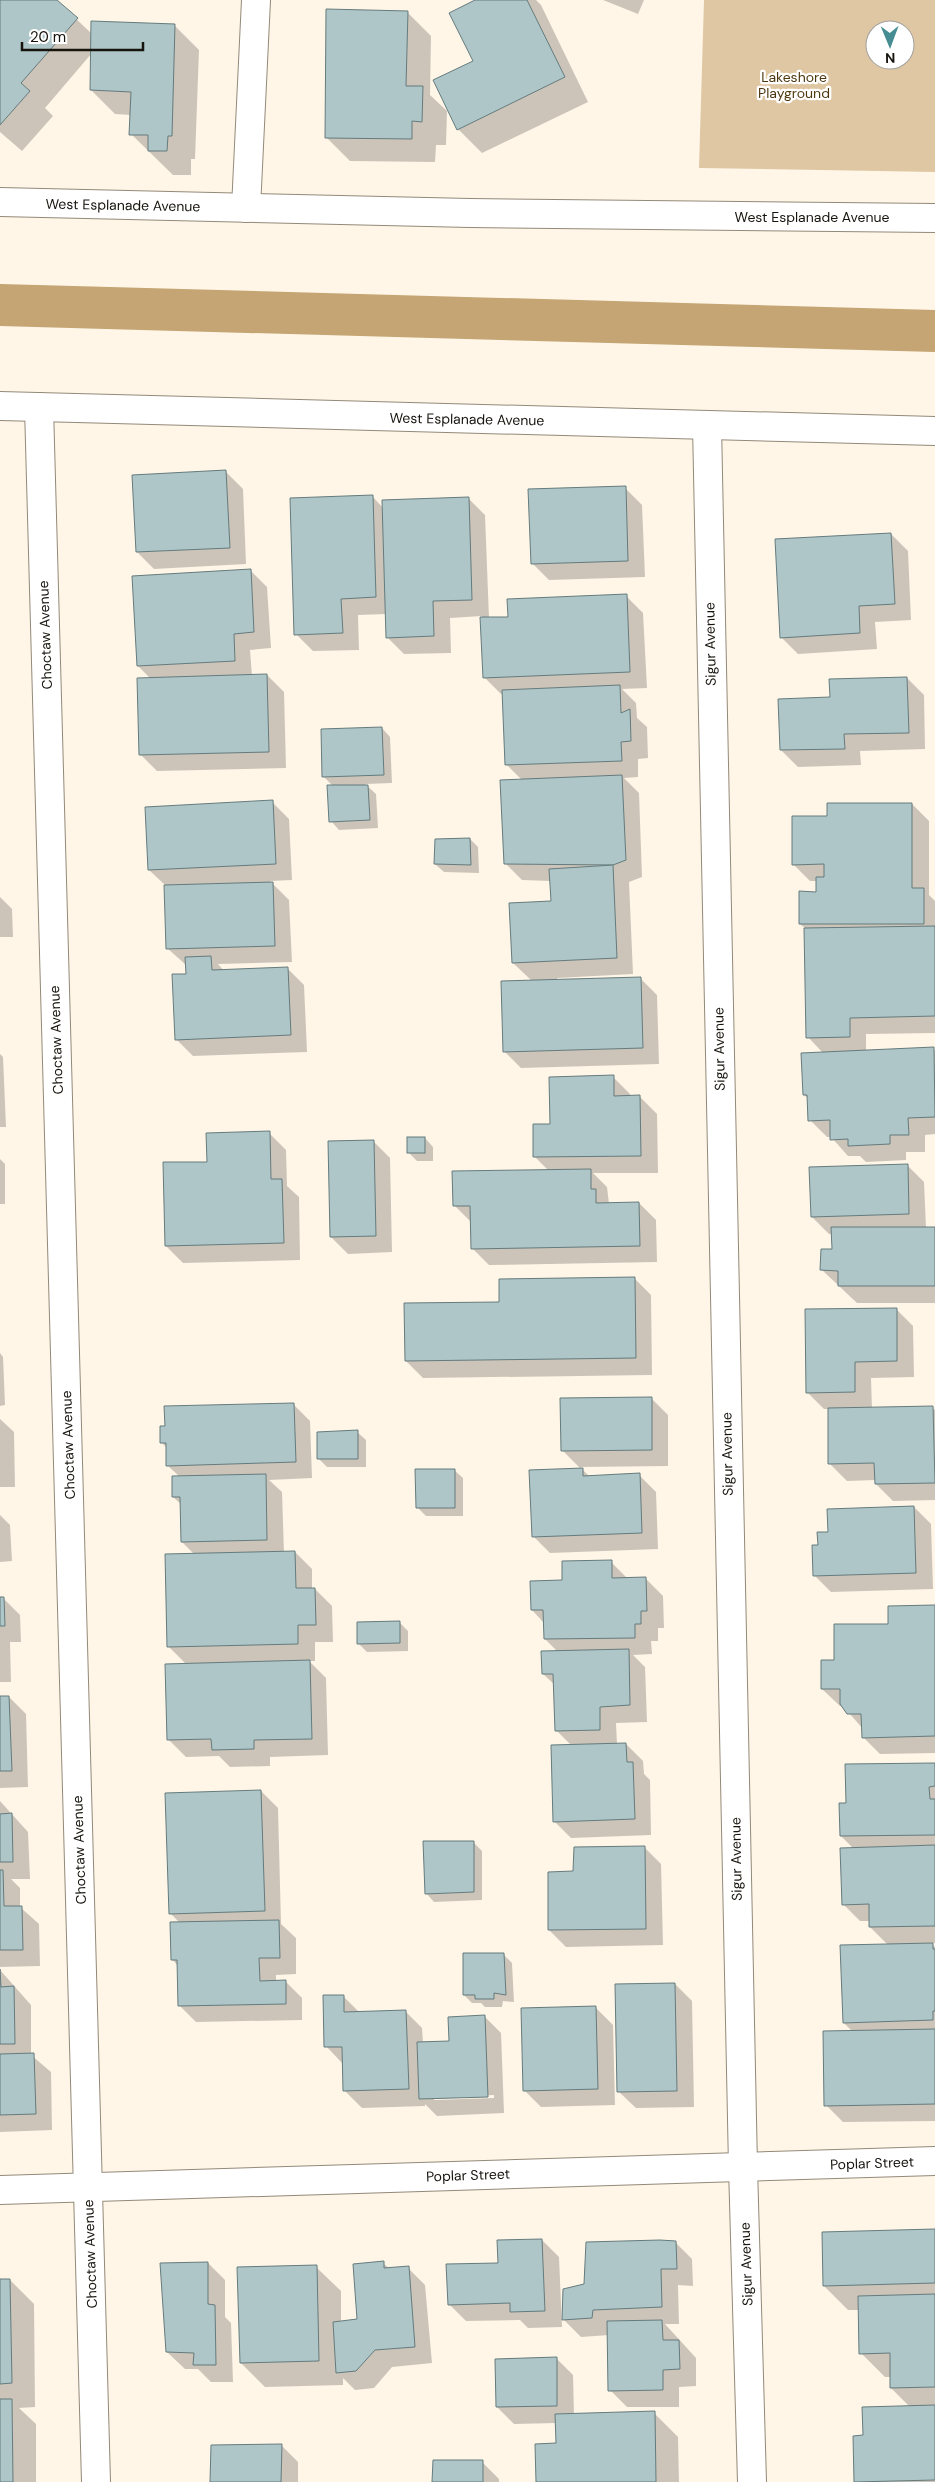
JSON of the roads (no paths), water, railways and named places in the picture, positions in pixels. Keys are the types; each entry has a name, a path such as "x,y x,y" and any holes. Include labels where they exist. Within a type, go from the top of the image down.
{"street":[{"path":"246,208 256,0"},
{"name":"West Esplanade Avenue","path":"0,202 470,213 935,218"},
{"name":"West Esplanade Avenue","path":"0,406 935,431"},
{"name":"Choctaw Avenue","path":"39,407 96,2482"},
{"name":"Sigur Avenue","path":"707,425 743,2167 752,2482"},
{"name":"Poplar Street","path":"0,2190 935,2161"}],"waterway":[{"path":"0,305 935,331"}],"park label":[{"name":"Lakeshore Playground","path":"794,86"}]}
